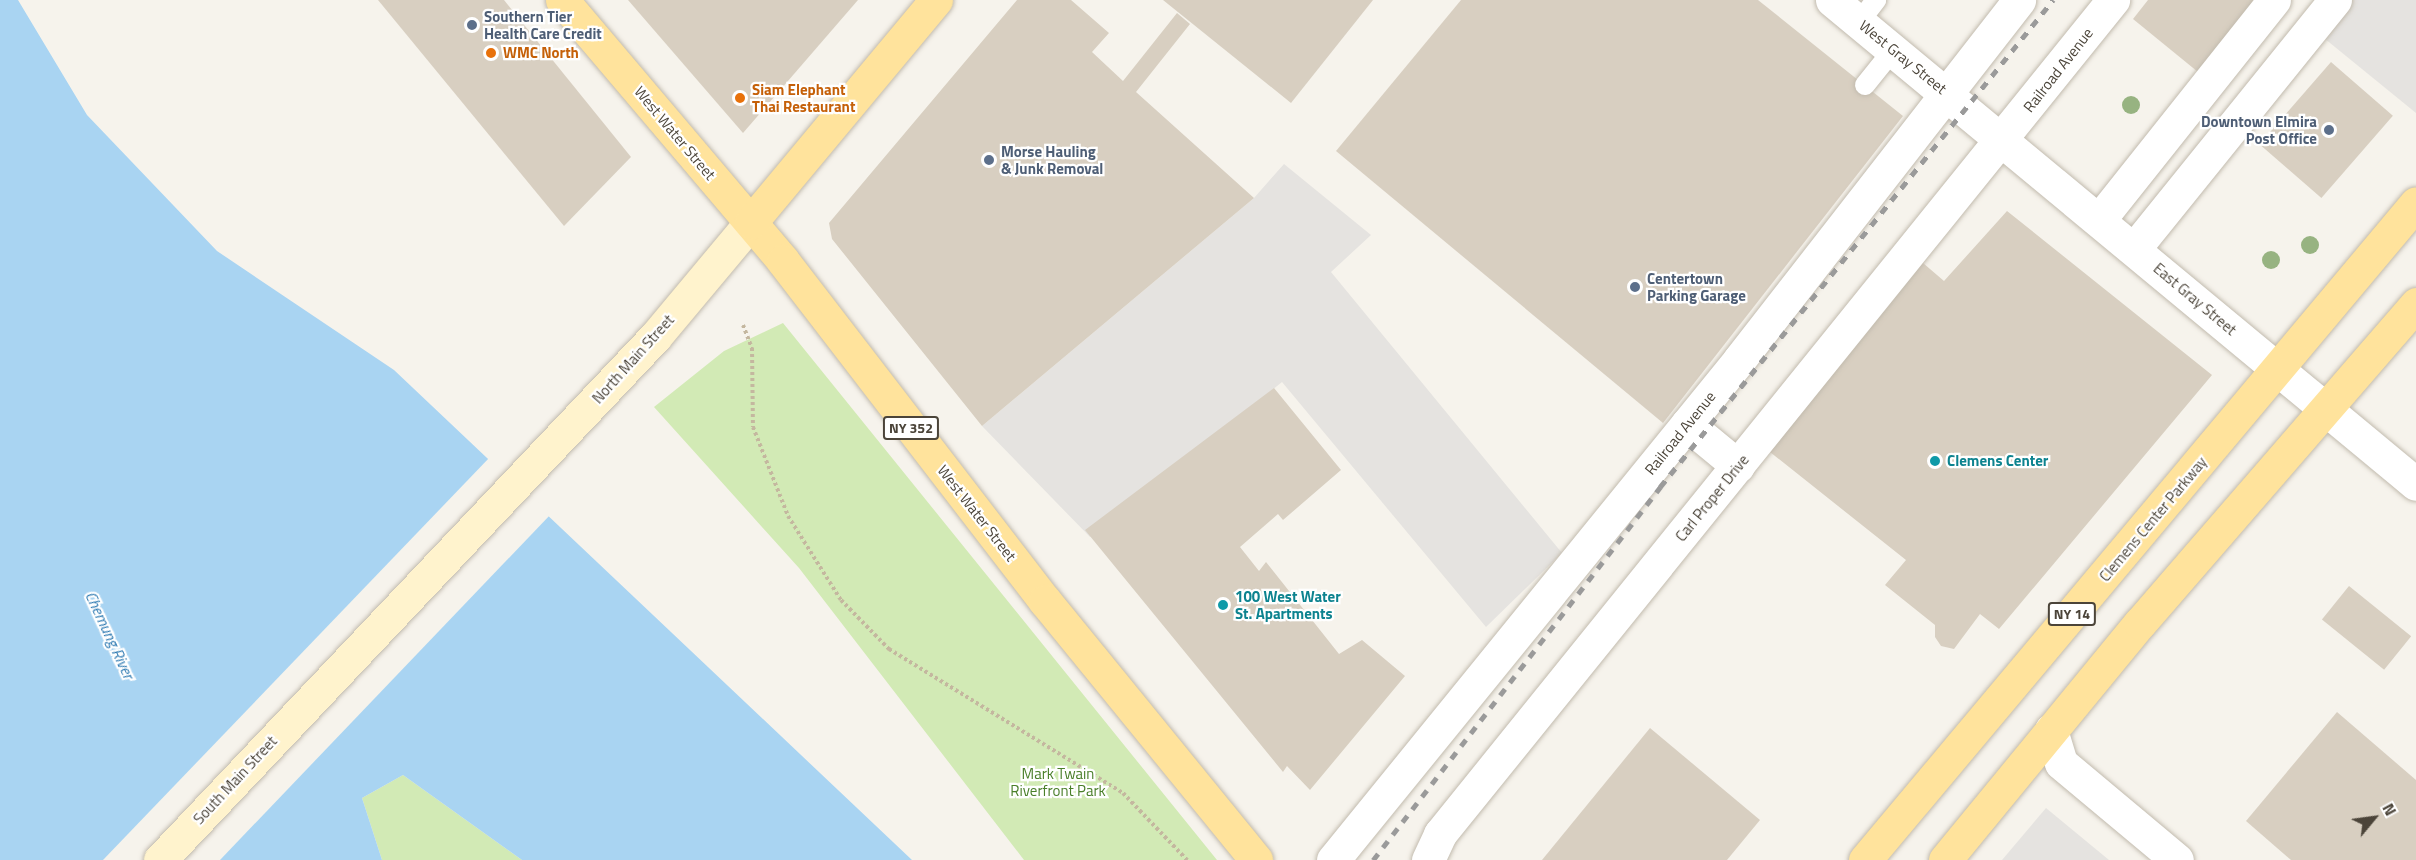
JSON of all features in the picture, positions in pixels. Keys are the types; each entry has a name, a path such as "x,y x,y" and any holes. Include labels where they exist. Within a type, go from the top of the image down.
{"main road":[{"name":"West Water Street","path":"562,0 751,222 1045,601 1256,860"},
{"name":"North Main Street","path":"310,701 655,337 936,0"},
{"name":"Clemens Center Parkway","path":"1865,860 2416,203"},
{"path":"1945,860 2051,730 2416,304"},
{"name":"South Main Street","path":"159,860 310,701"}],"street":[{"name":"West Gray Street","path":"1832,0 1868,11 1893,50 1973,115"},
{"name":"Railroad Avenue","path":"1333,860 1687,424 2019,0"},
{"name":"Railroad Avenue","path":"2003,140 2113,0"},
{"path":"2099,220 2274,0"},
{"path":"2134,249 2335,0"},
{"name":"East Gray Street","path":"1973,115 2416,484"},
{"name":"Carl Proper Drive","path":"1428,860 1440,834 2003,140"},
{"path":"1687,424 1738,466"},
{"path":"2051,730 2061,763 2177,860"}],"lane":[{"path":"1865,85 1893,50"}],"path":[{"path":"743,325 752,348 753,427 788,516 841,600 889,649 1123,793 1187,860"}],"green space":[{"name":"Mark Twain Riverfront Park","path":"783,323 1217,860 1024,860 799,568 654,407 724,351"},
{"path":"403,775 522,860 382,860 362,798"}],"shaded area":[{"path":"2346,0 2416,0 2416,113 2319,34"},
{"path":"1284,164 1371,235 1331,272 1562,553 1486,627 1282,382 1090,537 982,426 1254,198"},
{"path":"2046,808 2109,860 2002,860"}],"water":[{"name":"Chemung River","path":"0,0 18,0 87,115 217,251 394,370 912,860 522,860 403,775 362,798 382,860 0,860"}],"pier":[{"path":"490,457 551,514 220,860 103,860"}],"building":[{"path":"378,0 504,0 631,157 564,226"},
{"path":"628,0 858,0 743,133"},
{"path":"1017,0 1071,0 1109,33 1092,52 1123,81 1177,13 1190,24 1136,92 1254,198 982,426 832,239 829,223"},
{"path":"1163,0 1373,0 1291,103"},
{"name":"Centertown Parking Garage","path":"1461,0 1758,0 1903,116 1663,423 1336,151"},
{"path":"2148,0 2256,0 2198,72 2133,19"},
{"path":"2331,62 2393,116 2321,198 2259,144"},
{"path":"2007,211 2212,375 1999,629 1980,614 1954,649 1941,646 1935,637 1935,625 1885,585 1906,560 1770,452 1923,263 1944,281"},
{"name":"100 West Water St. Apartments","path":"1274,388 1341,470 1283,520 1278,514 1240,547 1259,571 1266,562 1339,654 1362,640 1405,676 1310,790 1287,766 1283,772 1085,530"},
{"path":"2349,586 2411,636 2384,670 2322,619"},
{"path":"2337,712 2416,780 2416,860 2291,860 2246,821"},
{"path":"1650,728 1760,820 1727,860 1542,860"}],"railway":[{"path":"1373,860 1660,487 2053,0"}],"place":[{"name":"Southern Tier Health Care Credit","path":"472,25"},
{"name":"WMC North","path":"491,53"},
{"name":"Siam Elephant Thai Restaurant","path":"740,98"},
{"name":"Downtown Elmira Post Office","path":"2329,130"},
{"name":"Morse Hauling & Junk Removal","path":"989,160"},
{"name":"Centertown Parking Garage","path":"1635,287"},
{"name":"Clemens Center","path":"1935,461"},
{"name":"100 West Water St. Apartments","path":"1223,605"}]}
